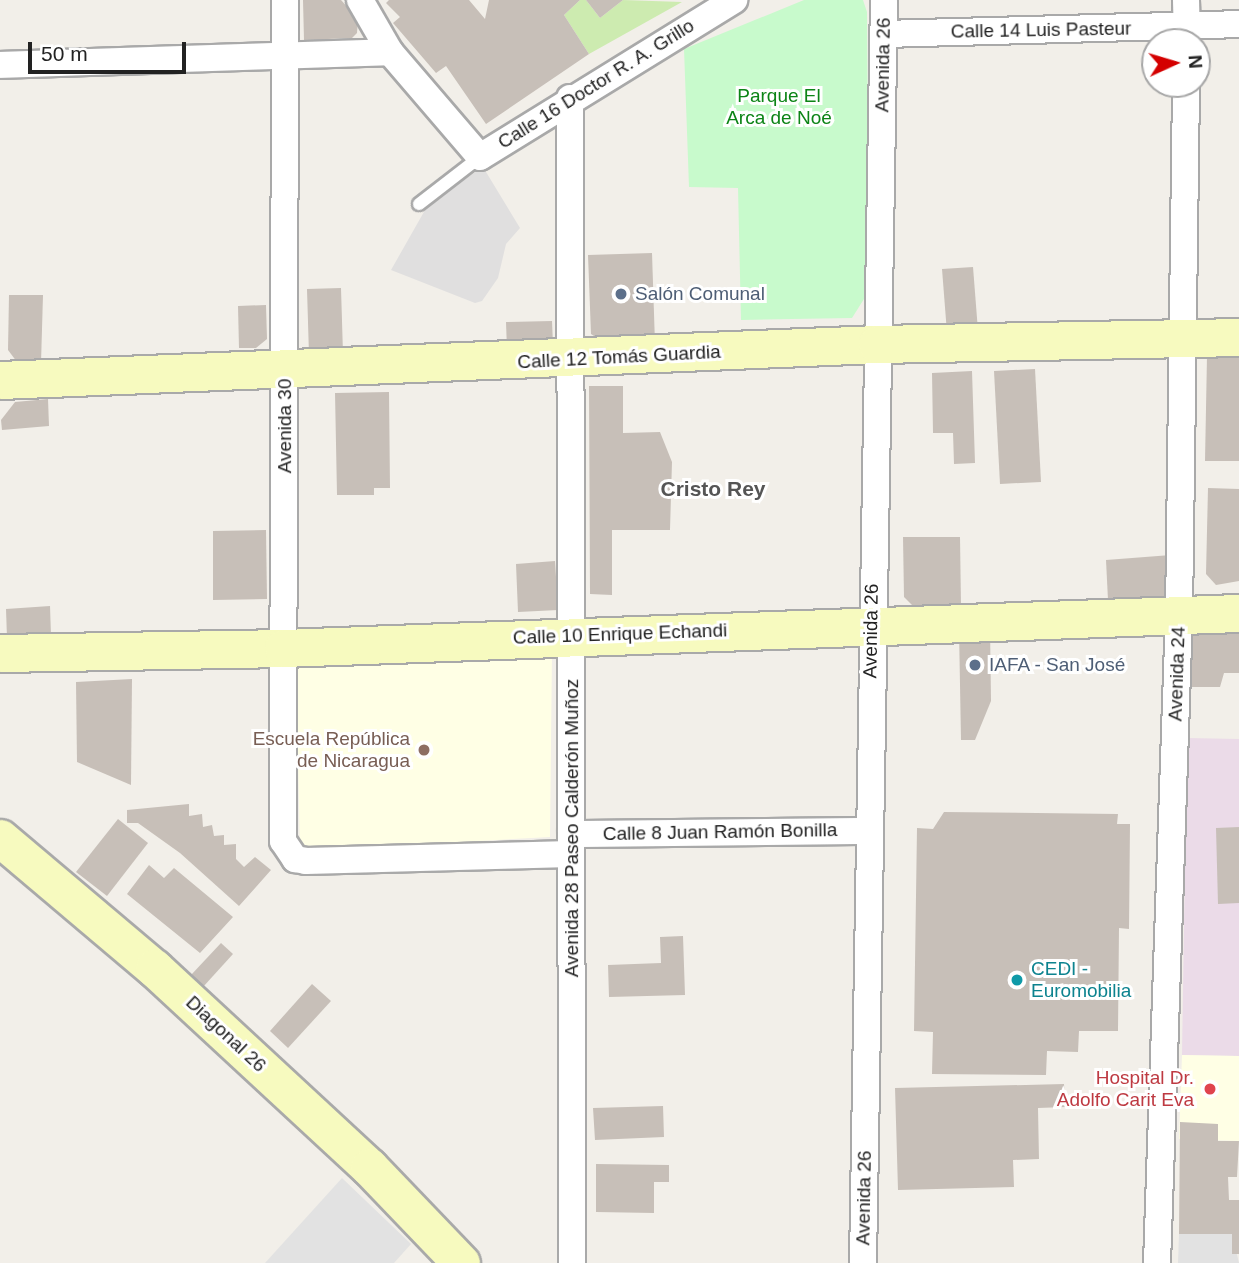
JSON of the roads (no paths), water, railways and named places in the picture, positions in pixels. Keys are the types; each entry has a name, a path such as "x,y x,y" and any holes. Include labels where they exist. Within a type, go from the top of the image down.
{"street":[{"name":"Avenida 30","path":"285,0 283,841 287,852"},
{"path":"0,65 390,52 360,0"},
{"name":"Calle 16 Doctor R. A. Grillo","path":"390,52 480,157 570,98 734,0"},
{"name":"Avenida 26","path":"863,1263 871,625 884,0"},
{"name":"Calle 14 Luis Pasteur","path":"884,34 1186,23 1239,24"},
{"name":"Avenida 28 Paseo Calderón Muñoz","path":"570,98 572,1263"},
{"name":"Avenida 24","path":"1157,1263 1179,615 1185,338 1186,98"},
{"name":"Calle 12 Tomás Guardia","path":"0,380 572,360 877,344 1239,337"},
{"name":"Calle 10 Enrique Echandi","path":"0,653 283,648 572,635 1239,614"},
{"name":"Calle 8 Juan Ramón Bonilla","path":"287,852 306,861 571,844 869,831"},
{"name":"Diagonal 26","path":"0,838 154,968 369,1167 453,1256"}],"lane":[{"path":"419,204 480,157"}],"place":[{"name":"Salón Comunal","path":"621,294"},
{"name":"IAFA - San José","path":"975,665"},
{"name":"Escuela República de Nicaragua","path":"424,750"},
{"name":"CEDI - Euromobilia","path":"1017,980"},
{"name":"Hospital Dr. Adolfo Carit Eva","path":"1210,1089"}],"district":[{"name":"Cristo Rey","path":"713,489"}],"park label":[{"name":"Parque El Arca de Noé","path":"779,107"}]}
